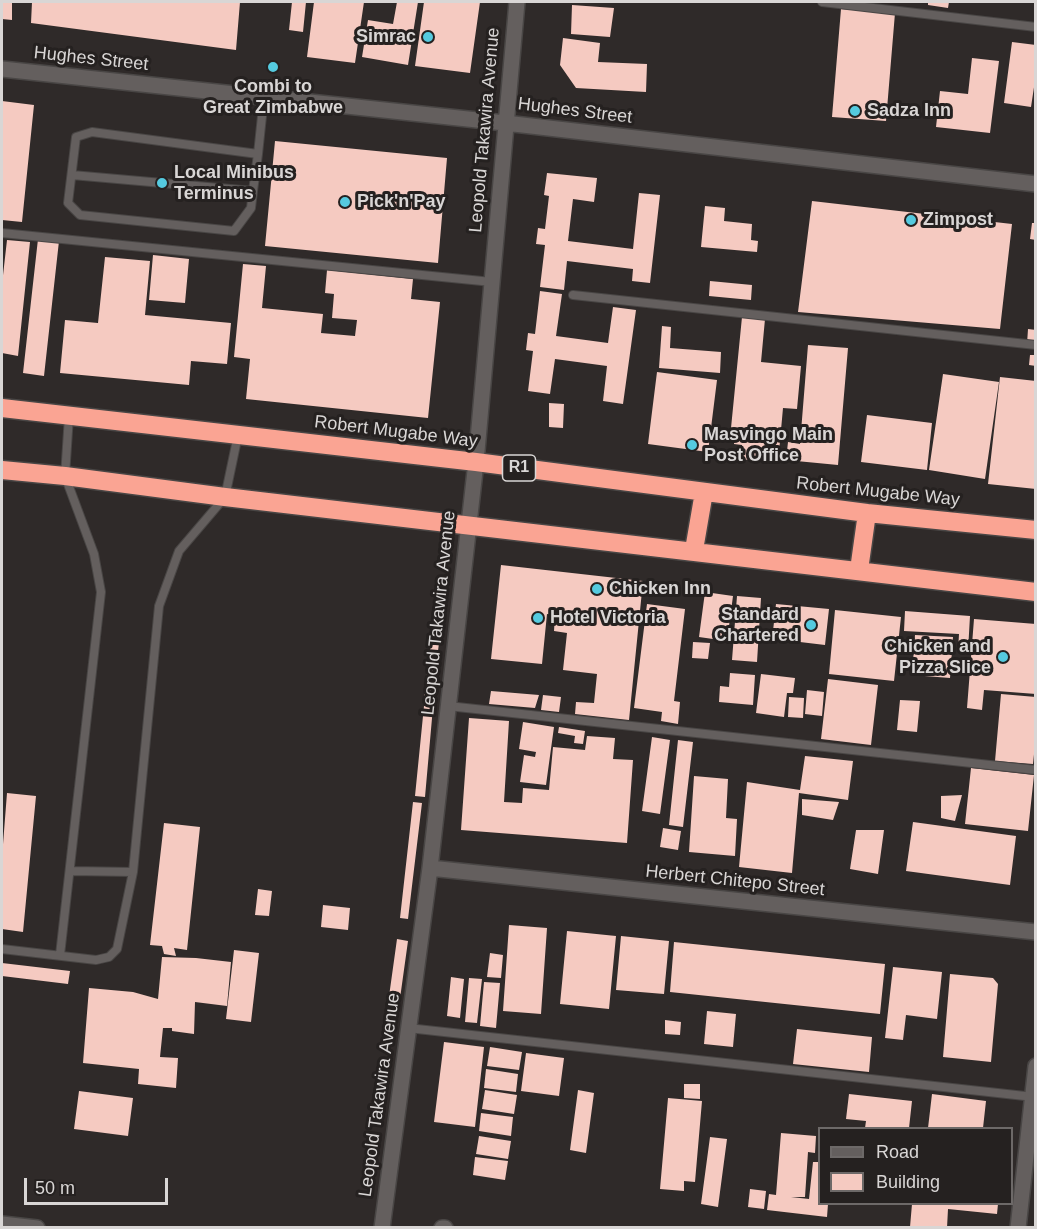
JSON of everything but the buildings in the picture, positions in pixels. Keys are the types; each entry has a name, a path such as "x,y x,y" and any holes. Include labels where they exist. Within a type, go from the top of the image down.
{"highway":[{"name":"Robert Mugabe Way","path":"2,408 476,462 867,513 1035,530"},
{"path":"2,470 1035,592"},
{"path":"694,550 704,492"},
{"path":"859,570 867,513"}],"street":[{"name":"Leopold Takawira Avenue","path":"382,1227 430,868 476,462 516,2"},
{"name":"Hughes Street","path":"2,69 506,123 1035,184"},
{"name":"Herbert Chitepo Street","path":"430,868 1035,932"},
{"path":"1018,1227 1034,1097 1035,1066"},
{"path":"2,1224 37,1227"}],"lane":[{"path":"822,2 1035,27"},
{"path":"258,154 92,132 76,137 68,203 80,215 234,231 251,207 258,154 264,97"},
{"path":"72,175 253,191"},
{"path":"2,233 492,282"},
{"path":"573,295 1035,345"},
{"path":"60,955 101,592 94,554 64,476 69,416"},
{"path":"2,949 96,960 109,957 114,953 121,935 133,872 159,606 179,551 225,497 238,435"},
{"path":"448,706 1035,770"},
{"path":"71,871 133,872"},
{"path":"408,1028 1034,1097"}],"place":[{"name":"Simrac","path":"428,37"},
{"name":"Combi to Great Zimbabwe","path":"273,67"},
{"name":"Sadza Inn","path":"855,111"},
{"name":"Local Minibus Terminus","path":"162,183"},
{"name":"Pick'n'Pay","path":"345,202"},
{"name":"Zimpost","path":"911,220"},
{"name":"Masvingo Main Post Office","path":"692,445"},
{"name":"Chicken Inn","path":"597,589"},
{"name":"Hotel Victoria","path":"538,618"},
{"name":"Standard Chartered","path":"811,625"},
{"name":"Chicken and Pizza Slice","path":"1003,657"}]}
